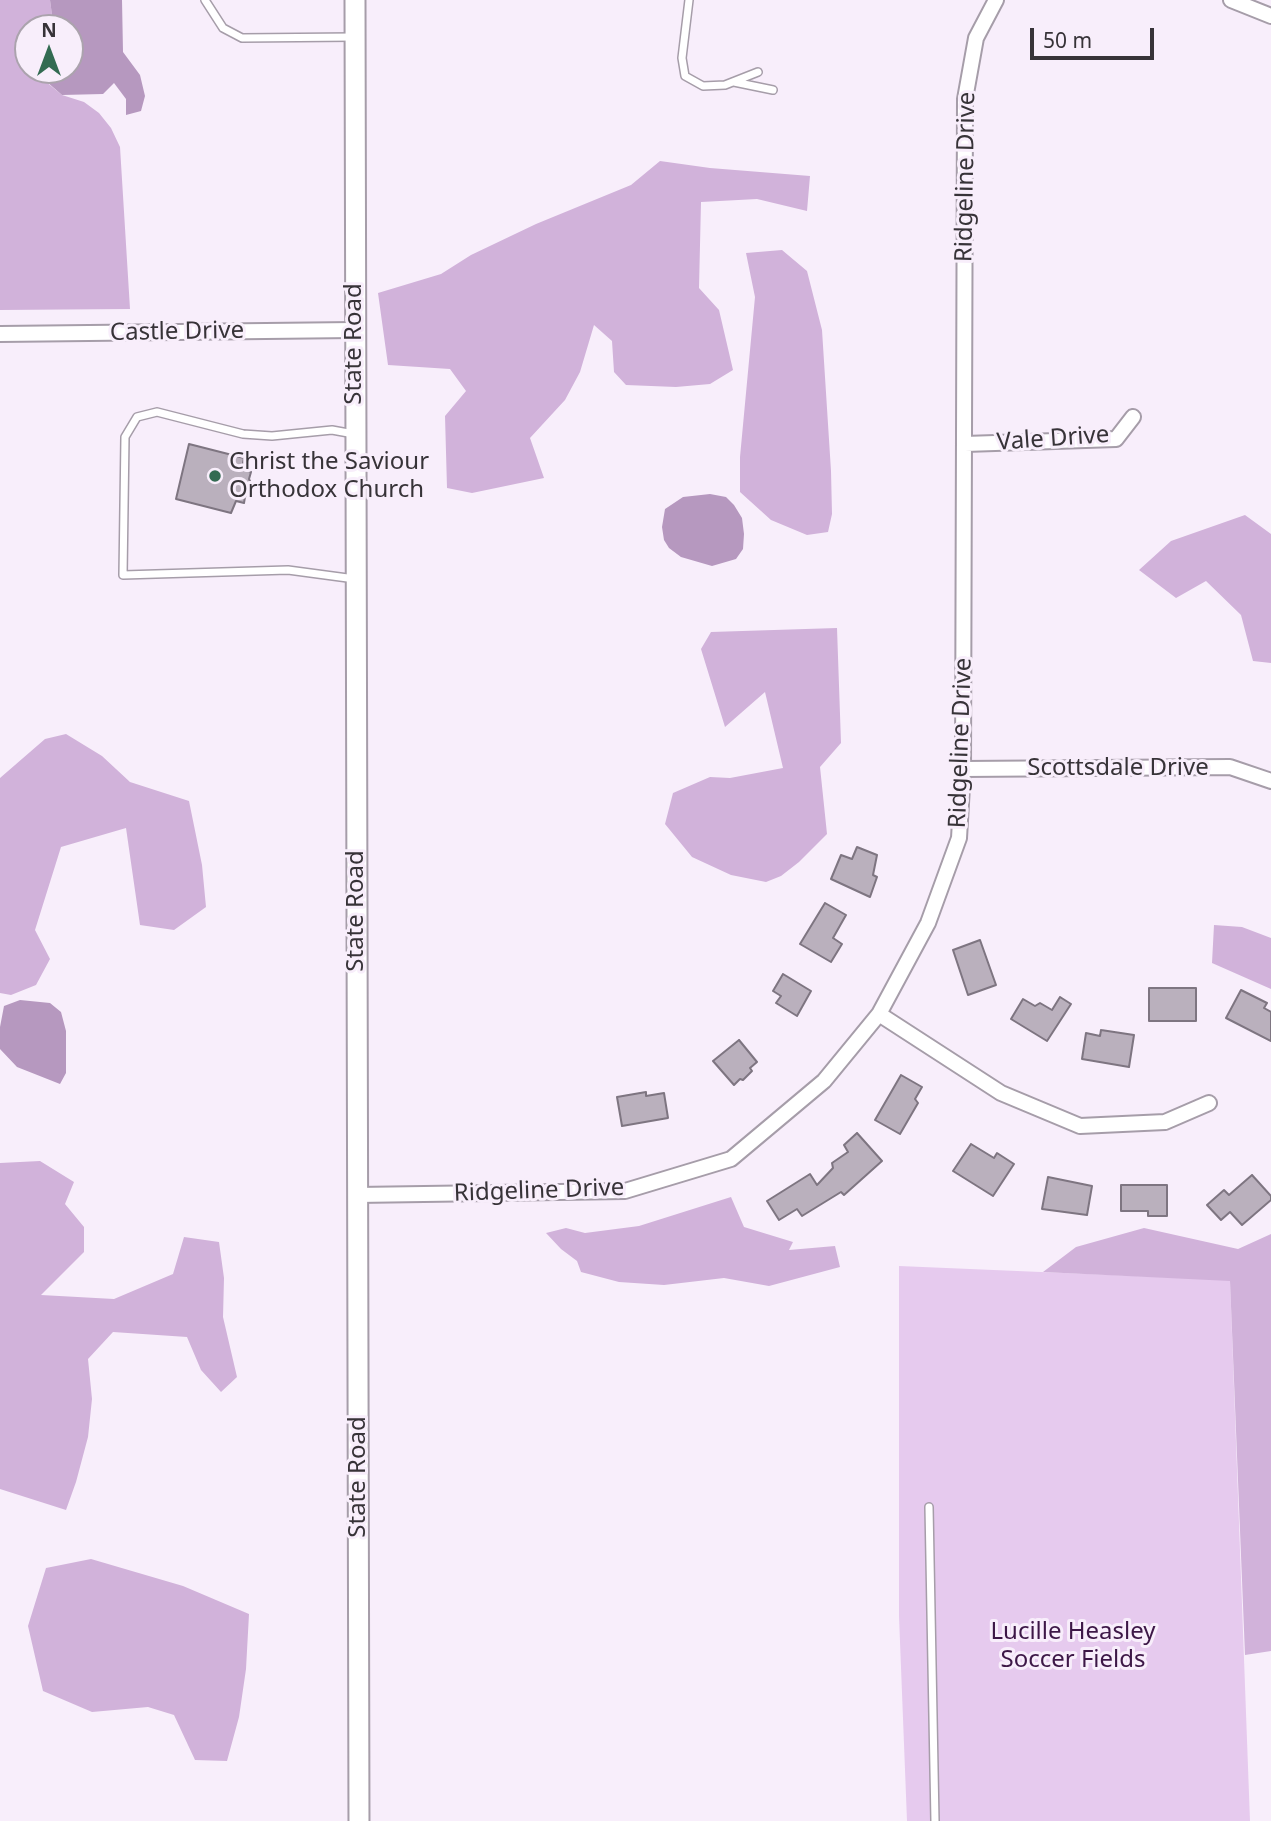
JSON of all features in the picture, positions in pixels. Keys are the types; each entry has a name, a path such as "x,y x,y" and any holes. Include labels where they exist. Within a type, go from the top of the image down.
{"main road":[{"name":"State Road","path":"355,0 359,1821"}],"street":[{"name":"Ridgeline Drive","path":"357,1195 625,1191 731,1159 824,1081 879,1014 928,923 958,838 963,769 965,99 976,38 996,0"},
{"path":"1231,0 1271,16"},
{"name":"Castle Drive","path":"0,334 354,330"},
{"name":"Vale Drive","path":"965,444 1116,439 1133,417"},
{"name":"Scottsdale Drive","path":"963,769 1230,767 1271,781"},
{"path":"879,1014 1000,1093 1080,1126 1165,1122 1209,1103"}],"lane":[{"path":"205,0 223,28 242,38 355,37"},
{"path":"690,0 682,58 685,76 703,86 724,85 758,72"},
{"path":"733,82 773,90"},
{"path":"355,434 331,430 272,436 243,434 157,412 137,417 125,438 123,575 288,570 355,579"},
{"path":"929,1507 935,1821"}],"green space":[{"name":"Lucille Heasley Soccer Fields","path":"899,1266 1230,1280 1250,1821 907,1821 899,1616"}],"shaded area":[{"path":"0,0 50,0 52,14 14,14 14,84 49,84 62,95 84,102 99,113 111,128 120,147 130,309 0,310"},
{"path":"50,0 122,0 123,52 140,75 145,96 141,111 126,115 126,99 114,83 103,94 62,95 49,84 84,84 84,14 52,14"},
{"path":"660,161 810,176 807,211 757,199 701,202 699,288 719,310 733,370 710,384 676,387 626,385 614,372 612,341 594,325 580,372 565,400 530,438 544,478 472,493 447,488 445,416 466,391 450,369 388,365 378,293 441,274 471,255 536,224 631,185"},
{"path":"782,250 807,271 822,330 832,514 828,532 807,535 771,520 740,492 740,457 755,297 746,253"},
{"path":"710,494 726,497 734,505 742,518 744,534 743,549 736,559 712,566 681,557 669,548 664,540 662,527 665,509 683,497"},
{"path":"1245,515 1271,534 1271,663 1253,661 1241,615 1206,581 1176,598 1139,570 1171,541"},
{"path":"837,628 841,743 820,767 827,834 799,862 781,876 766,882 731,875 692,857 665,824 673,793 710,777 730,778 783,768 765,692 725,727 701,649 711,632"},
{"path":"66,734 102,756 130,782 189,801 202,865 206,907 174,930 140,925 126,828 61,847 35,930 50,959 36,985 11,995 0,993 0,778 45,739"},
{"path":"1214,925 1242,927 1271,938 1271,989 1212,963"},
{"path":"20,1000 50,1003 61,1012 66,1031 66,1073 60,1084 17,1067 0,1049 4,1006"},
{"path":"40,1161 74,1182 65,1204 84,1227 84,1252 41,1295 114,1299 173,1274 184,1237 219,1242 224,1278 223,1317 237,1377 221,1392 201,1370 187,1337 113,1332 88,1359 92,1399 88,1437 66,1510 0,1489 0,1163"},
{"path":"731,1197 744,1227 793,1242 789,1250 835,1246 840,1267 769,1286 724,1278 664,1285 619,1282 581,1272 577,1261 546,1233 566,1228 585,1233 639,1226"},
{"path":"1144,1228 1238,1249 1271,1234 1271,1651 1245,1655 1230,1281 1043,1272 1076,1247"},
{"path":"91,1559 183,1586 249,1614 246,1669 239,1717 227,1761 195,1760 174,1715 148,1707 92,1712 43,1691 28,1626 46,1568"}],"building":[{"name":"Christ the Saviour Orthodox Church","path":"189,444 244,458 242,468 251,472 249,479 253,488 245,497 244,503 236,501 231,513 176,499"},
{"path":"857,847 877,855 873,875 877,877 870,897 831,879 841,855 852,859"},
{"path":"825,903 846,915 833,938 842,944 831,962 800,944"},
{"path":"980,940 996,985 968,995 953,950"},
{"path":"783,974 811,991 797,1016 776,1003 781,996 773,991"},
{"path":"1149,988 1196,988 1196,1021 1149,1021"},
{"path":"1241,990 1267,1003 1264,1008 1271,1012 1271,1041 1226,1018"},
{"path":"1060,997 1071,1004 1047,1041 1011,1019 1023,999 1035,1006 1040,1003 1052,1010"},
{"path":"1101,1030 1134,1035 1129,1067 1082,1059 1086,1033 1100,1036"},
{"path":"739,1040 757,1062 743,1080 740,1079 734,1085 713,1061"},
{"path":"901,1075 922,1087 915,1099 918,1103 900,1134 875,1120"},
{"path":"646,1092 646,1096 664,1093 668,1118 622,1126 617,1097"},
{"path":"857,1133 882,1161 844,1195 841,1192 802,1216 797,1209 779,1220 767,1201 810,1174 817,1185 833,1168 832,1163 848,1152 844,1145"},
{"path":"971,1144 994,1158 997,1153 1014,1164 993,1196 953,1171"},
{"path":"1252,1175 1271,1196 1271,1200 1242,1225 1230,1212 1221,1220 1207,1205 1224,1190 1229,1195"},
{"path":"1048,1177 1092,1186 1087,1215 1042,1209"},
{"path":"1121,1185 1167,1185 1167,1216 1148,1216 1148,1211 1121,1211"}],"place":[{"name":"Christ the Saviour Orthodox Church","path":"215,476"}]}
